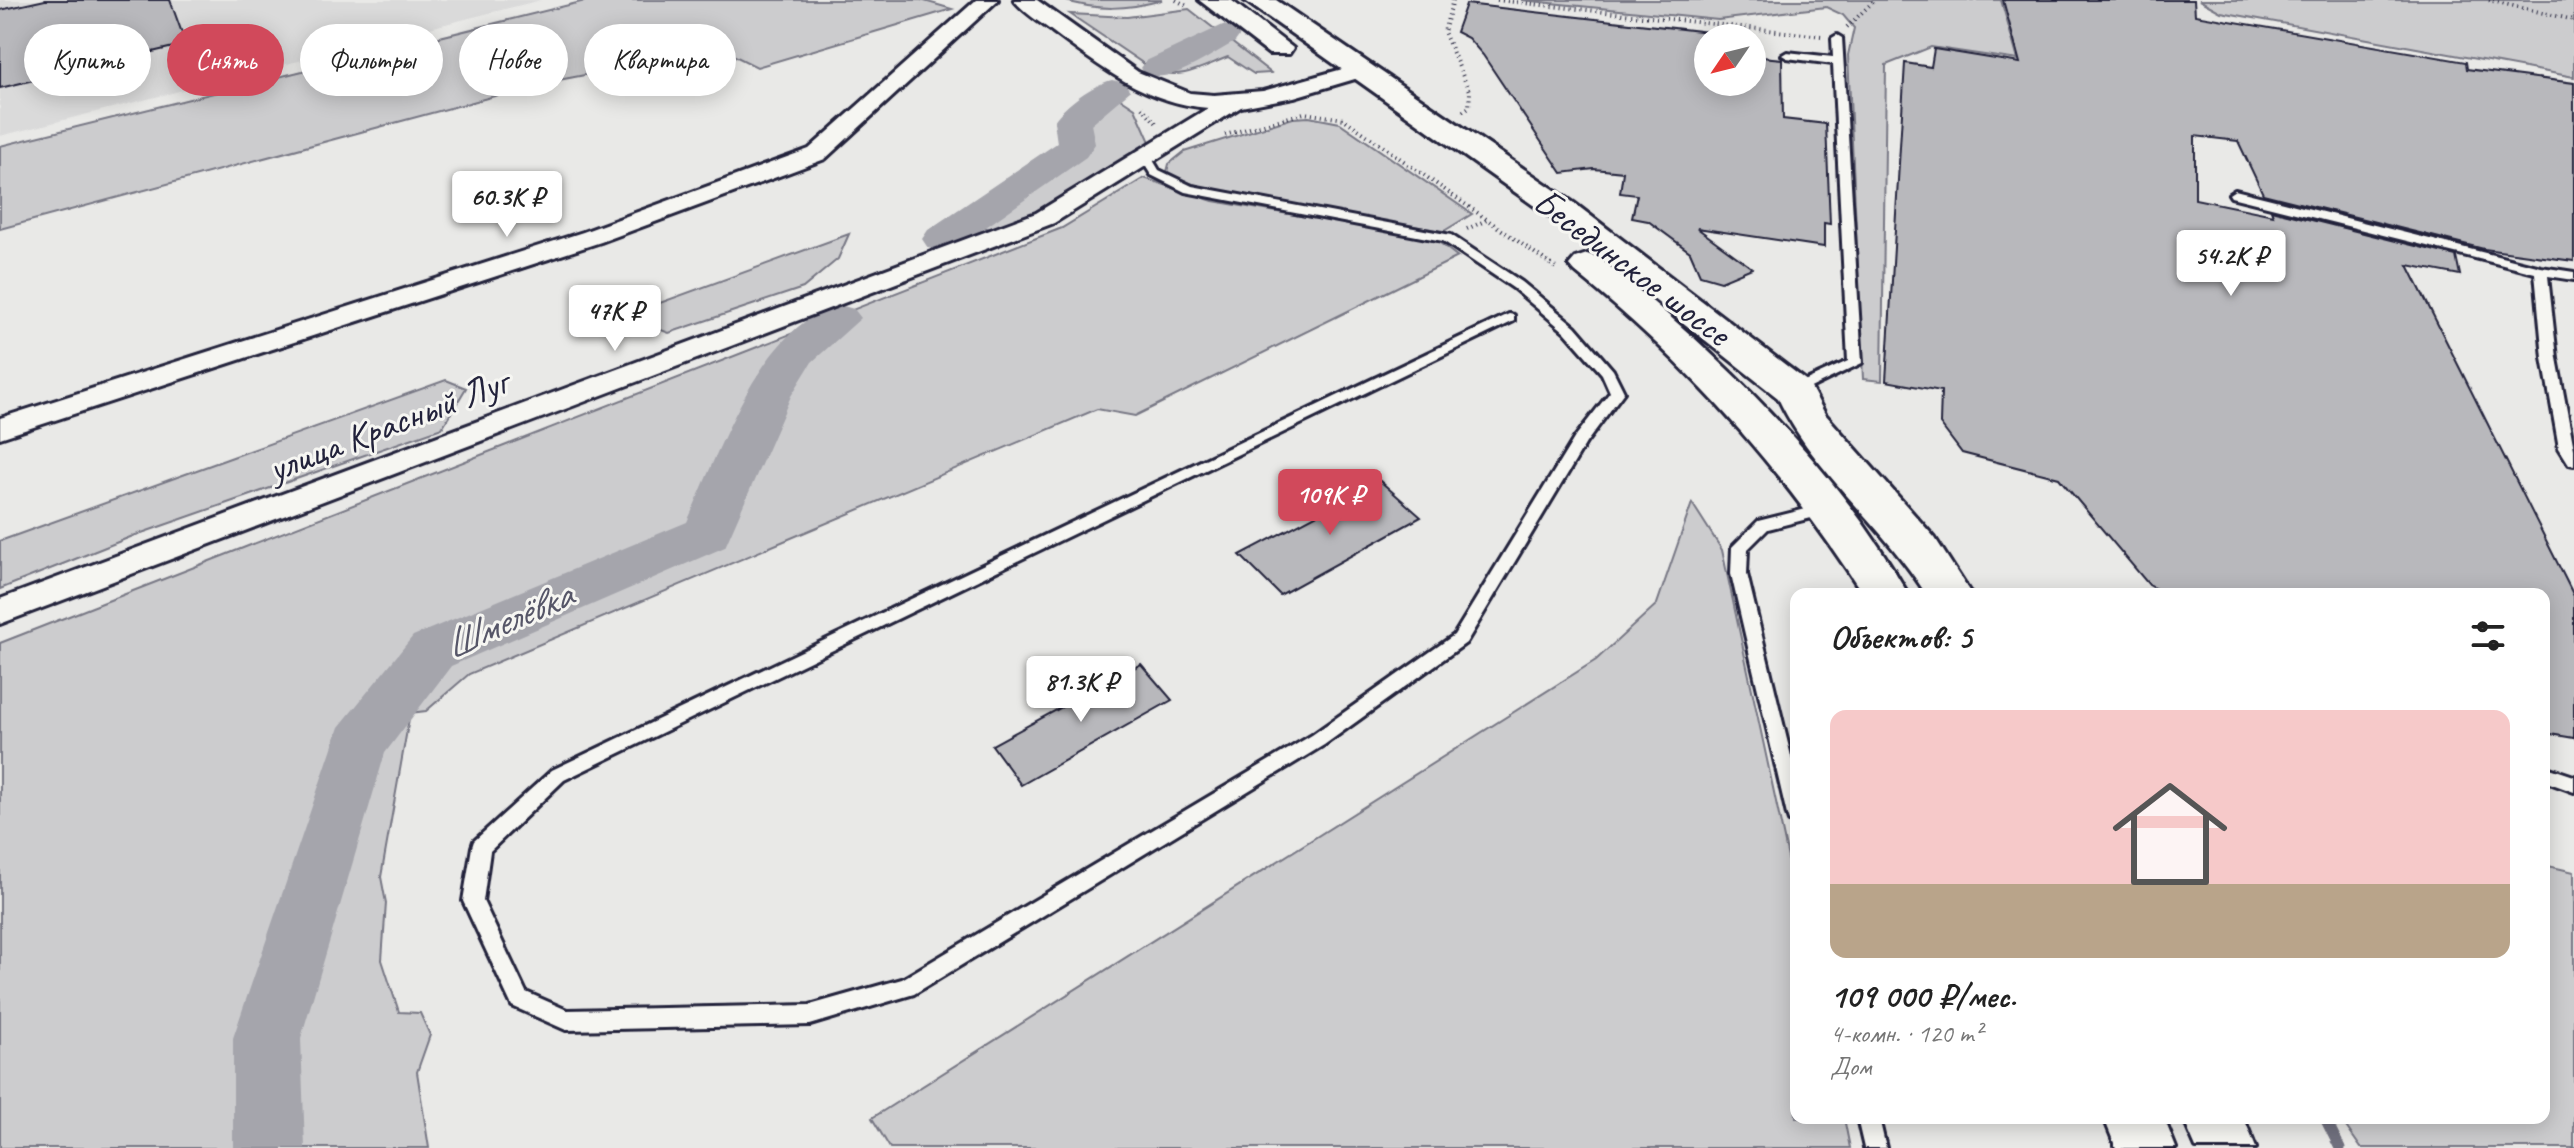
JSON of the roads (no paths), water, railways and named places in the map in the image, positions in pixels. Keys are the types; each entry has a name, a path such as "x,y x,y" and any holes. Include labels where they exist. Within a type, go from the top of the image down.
{"main road":[{"name":"Бесединское шоссе","path":"1258,0 1341,76 1556,241 1676,338 1747,413 1826,509 1882,588"},
{"name":"Бесединское шоссе","path":"1214,1 1562,210 1794,391 1808,420 1920,549 1945,588"},
{"path":"2136,1124 2146,1148"},
{"path":"2216,1124 2226,1148"}],"street":[{"path":"0,428 592,237 817,154 988,0"},
{"path":"1024,0 1134,76 1163,93 1186,99 1234,102 1341,76"},
{"name":"улица Красный Луг","path":"0,612 1045,218 1234,102"}],"lane":[{"path":"1794,391 1855,363 1842,232 1837,38"},
{"path":"1787,55 1836,61"},
{"path":"1146,157 1155,172 1189,189 1447,238 1475,254 1587,344 1613,375 1617,392 1580,440 1460,639 1318,740 907,987 810,1015 566,1020 519,999 473,901 481,847 558,775 1509,318"},
{"path":"2235,194 2541,271 2574,276"},
{"path":"2541,271 2550,358 2566,448 2574,460"},
{"path":"1790,790 1739,574 1740,547 1763,525 1826,509"},
{"path":"2550,775 2574,784"},
{"path":"1869,1124 1875,1148"}],"waterway":[{"name":"Шмелёвка","path":"1158,68 1223,35"},
{"name":"Шмелёвка","path":"942,239 1073,149 1076,144 1072,121 1112,91"},
{"name":"Шмелёвка","path":"269,1148 267,1038 359,744 432,651 707,534 768,396 796,353 839,318"},
{"path":"2328,1124 2340,1148"}]}
